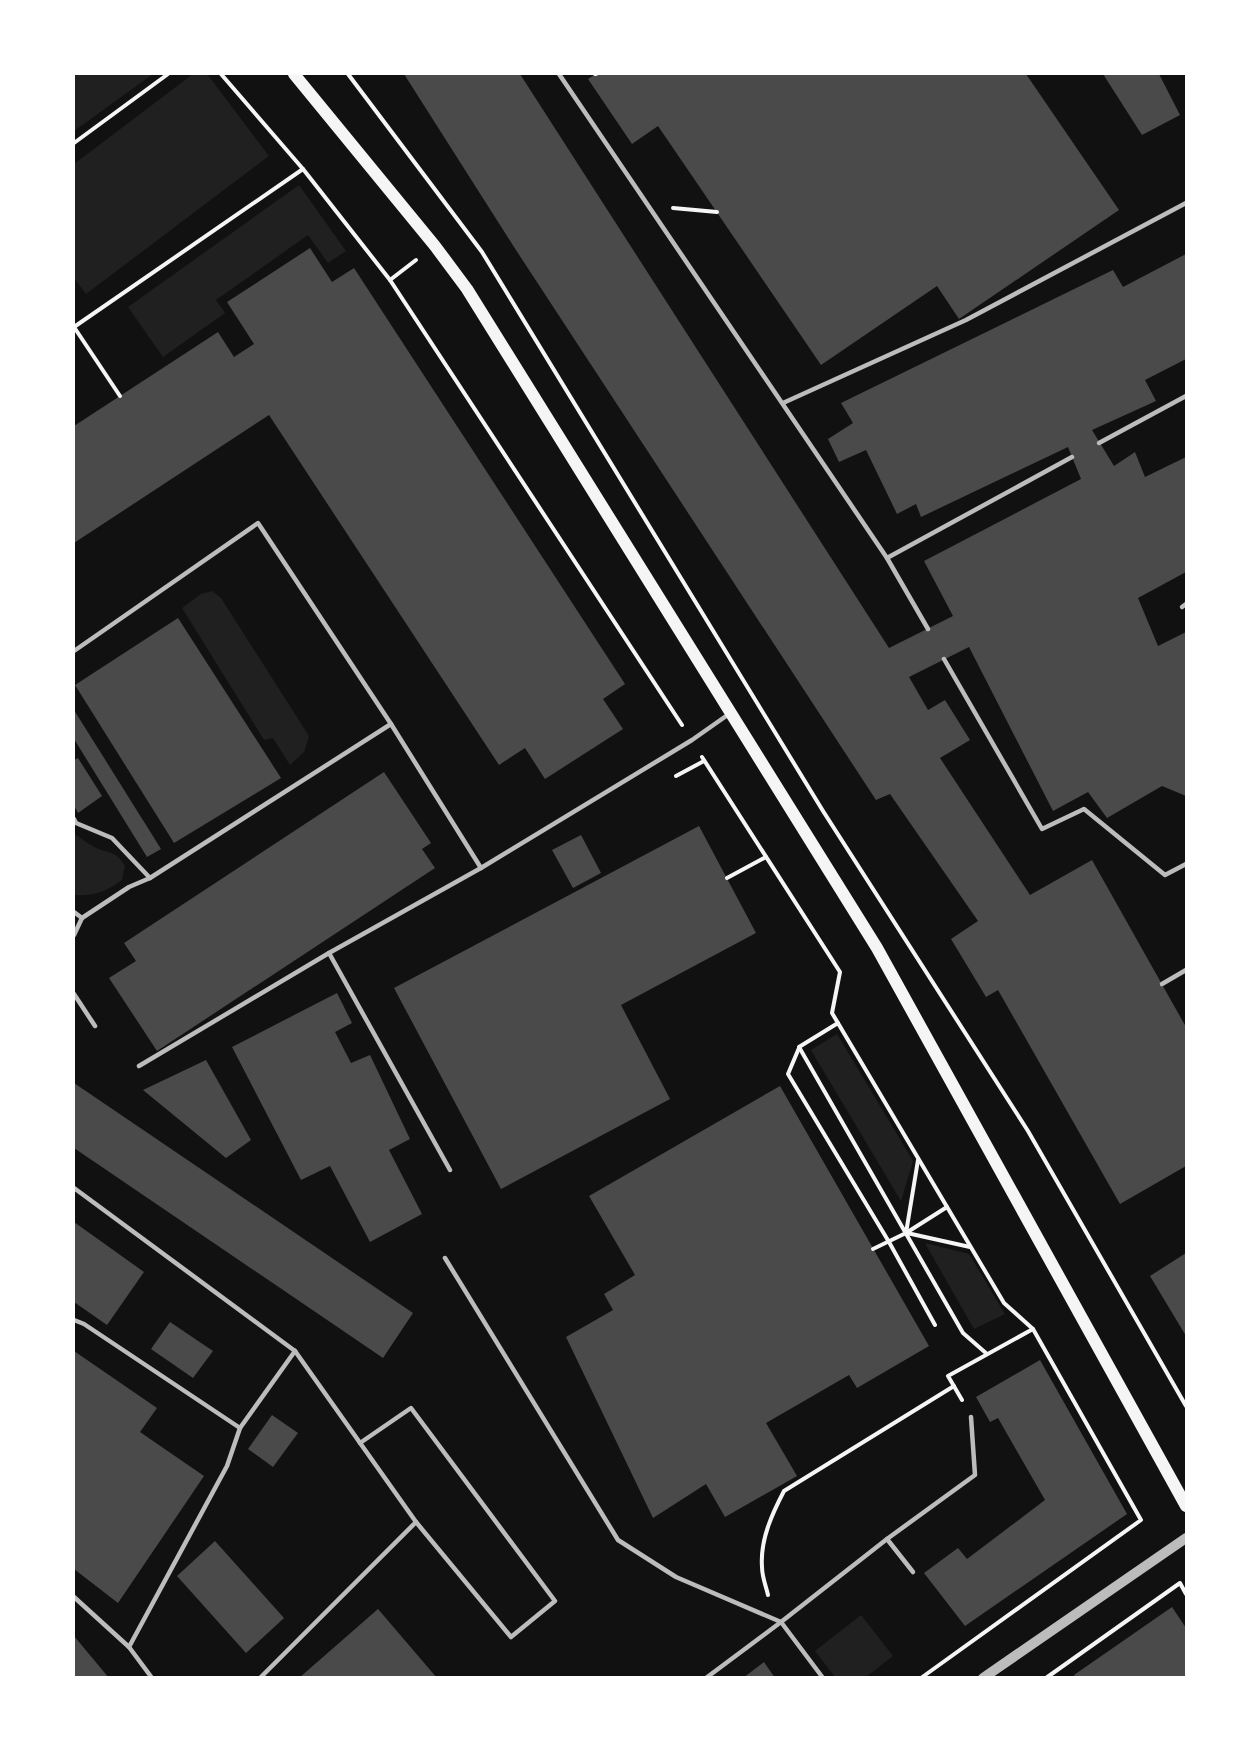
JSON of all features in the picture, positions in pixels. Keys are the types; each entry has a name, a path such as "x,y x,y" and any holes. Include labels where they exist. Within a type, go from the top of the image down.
{"main road":[{"path":"294,74 435,246 467,289 731,712 877,948 1186,1506"}],"street":[{"path":"983,1677 1186,1538"}],"lane":[{"path":"559,74 887,558 928,629"},
{"path":"783,403 966,320 1186,203"},
{"path":"1099,443 1186,396"},
{"path":"887,558 1072,457"},
{"path":"74,651 258,523 391,724 481,867"},
{"path":"944,659 1042,830 1084,808 1165,875 1186,864"},
{"path":"139,1066 329,953 481,867 692,740 731,712"},
{"path":"74,935 82,918 129,887 150,878 391,724"},
{"path":"74,819 76,824 112,838 150,878"},
{"path":"74,912 82,918"},
{"path":"329,953 450,1170"},
{"path":"1162,984 1186,970"},
{"path":"74,994 95,1026"},
{"path":"74,1188 295,1351 360,1443 416,1522 511,1637 555,1601 411,1408 360,1443"},
{"path":"445,1258 618,1539 676,1576 781,1622 823,1677"},
{"path":"74,1320 84,1324 240,1428"},
{"path":"129,1647 227,1466 240,1428 295,1351"},
{"path":"706,1677 975,1474 971,1417"},
{"path":"260,1677 416,1522"},
{"path":"887,1539 914,1572"},
{"path":"74,1597 129,1647 152,1677"}],"path":[{"path":"74,143 168,74"},
{"path":"221,74 303,169 390,280 692,740 840,972 832,1013 1004,1303 1033,1329 1141,1520 921,1677"},
{"path":"348,74 483,252 823,811 1028,1131 1186,1407"},
{"path":"120,396 74,327 303,169"},
{"path":"649,206 717,212"},
{"path":"673,778 704,761"},
{"path":"727,878 766,856"},
{"path":"838,1023 799,1047 788,1074 889,1242 935,1325"},
{"path":"799,1047 963,1333 987,1354"},
{"path":"906,1233 919,1159"},
{"path":"873,1249 906,1233 947,1207"},
{"path":"906,1233 970,1247"},
{"path":"971,1417 948,1376 1033,1329"},
{"path":"781,1622 769,1600 762,1568 763,1546 773,1512 784,1491 954,1386"},
{"path":"1046,1677 1180,1584 1186,1594"}],"shaded area":[{"path":"74,74 153,74 74,131"},
{"path":"193,74 207,74 269,156 86,294 74,278 74,164"},
{"path":"299,185 346,251 328,263 308,235 216,300 225,313 163,357 128,307"},
{"path":"212,591 221,598 309,736 304,752 290,765 273,738 264,740 182,608 201,594"},
{"path":"74,834 96,848 117,856 125,866 122,880 100,892 74,895"},
{"path":"837,1034 913,1161 901,1201 811,1050"},
{"path":"925,1243 969,1254 1005,1314 974,1329"},
{"path":"861,1615 893,1656 866,1677 835,1677 815,1651"}],"building":[{"path":"404,74 520,74 889,648 953,616 924,561 1081,479 1068,447 921,517 916,504 897,514 866,450 839,462 828,439 853,423 841,403 1113,270 1123,287 1186,254 1186,359 1145,380 1156,401 1092,430 1114,466 1135,452 1145,477 1186,457 1186,572 1138,598 1158,646 1186,632 1186,796 1162,786 1107,818 1088,792 1053,811 969,647 909,677 928,710 945,700 970,740 940,758 1030,895 1092,860 1186,1027 1186,1166 1120,1204 998,990 986,997 951,939 978,921 890,794 876,800 514,247"},
{"path":"596,74 1026,74 1119,210 959,319 937,286 821,365 658,126 632,144 588,79"},
{"path":"1103,74 1159,74 1180,115 1142,135"},
{"path":"310,248 332,282 354,268 625,684 603,699 623,729 545,779 525,748 499,765 269,415 74,543 74,426 218,332 234,357 254,344 227,302"},
{"path":"178,618 281,778 174,843 75,685"},
{"path":"74,710 161,849 147,857 74,739"},
{"path":"78,758 102,796 78,813 74,806 74,760"},
{"path":"384,772 431,843 422,849 435,868 157,1051 109,978 136,961 124,943"},
{"path":"699,826 756,933 621,1005 670,1099 501,1189 394,988"},
{"path":"581,835 601,873 573,888 552,850"},
{"path":"337,993 352,1023 335,1032 351,1063 370,1055 410,1139 389,1150 422,1214 370,1242 330,1166 301,1180 232,1047"},
{"path":"206,1060 251,1140 226,1158 143,1090"},
{"path":"74,1083 413,1313 383,1358 74,1148"},
{"path":"780,1086 929,1346 857,1388 849,1375 766,1423 797,1476 725,1517 706,1484 653,1518 566,1337 613,1310 604,1294 635,1275 589,1196"},
{"path":"74,1222 144,1272 107,1325 74,1302"},
{"path":"1186,1253 1186,1336 1150,1276"},
{"path":"170,1322 213,1351 193,1378 151,1349"},
{"path":"74,1351 157,1408 140,1432 204,1476 118,1603 74,1569"},
{"path":"1040,1360 1127,1514 965,1626 924,1573 958,1548 967,1559 1045,1500 998,1418 990,1422 976,1397"},
{"path":"272,1415 298,1433 273,1467 248,1449"},
{"path":"215,1541 284,1618 246,1653 177,1576"},
{"path":"1172,1607 1186,1628 1186,1678 1076,1678 1074,1675"},
{"path":"378,1609 437,1678 299,1678"},
{"path":"74,1636 109,1678 74,1678"},
{"path":"764,1662 775,1678 743,1678"}]}
